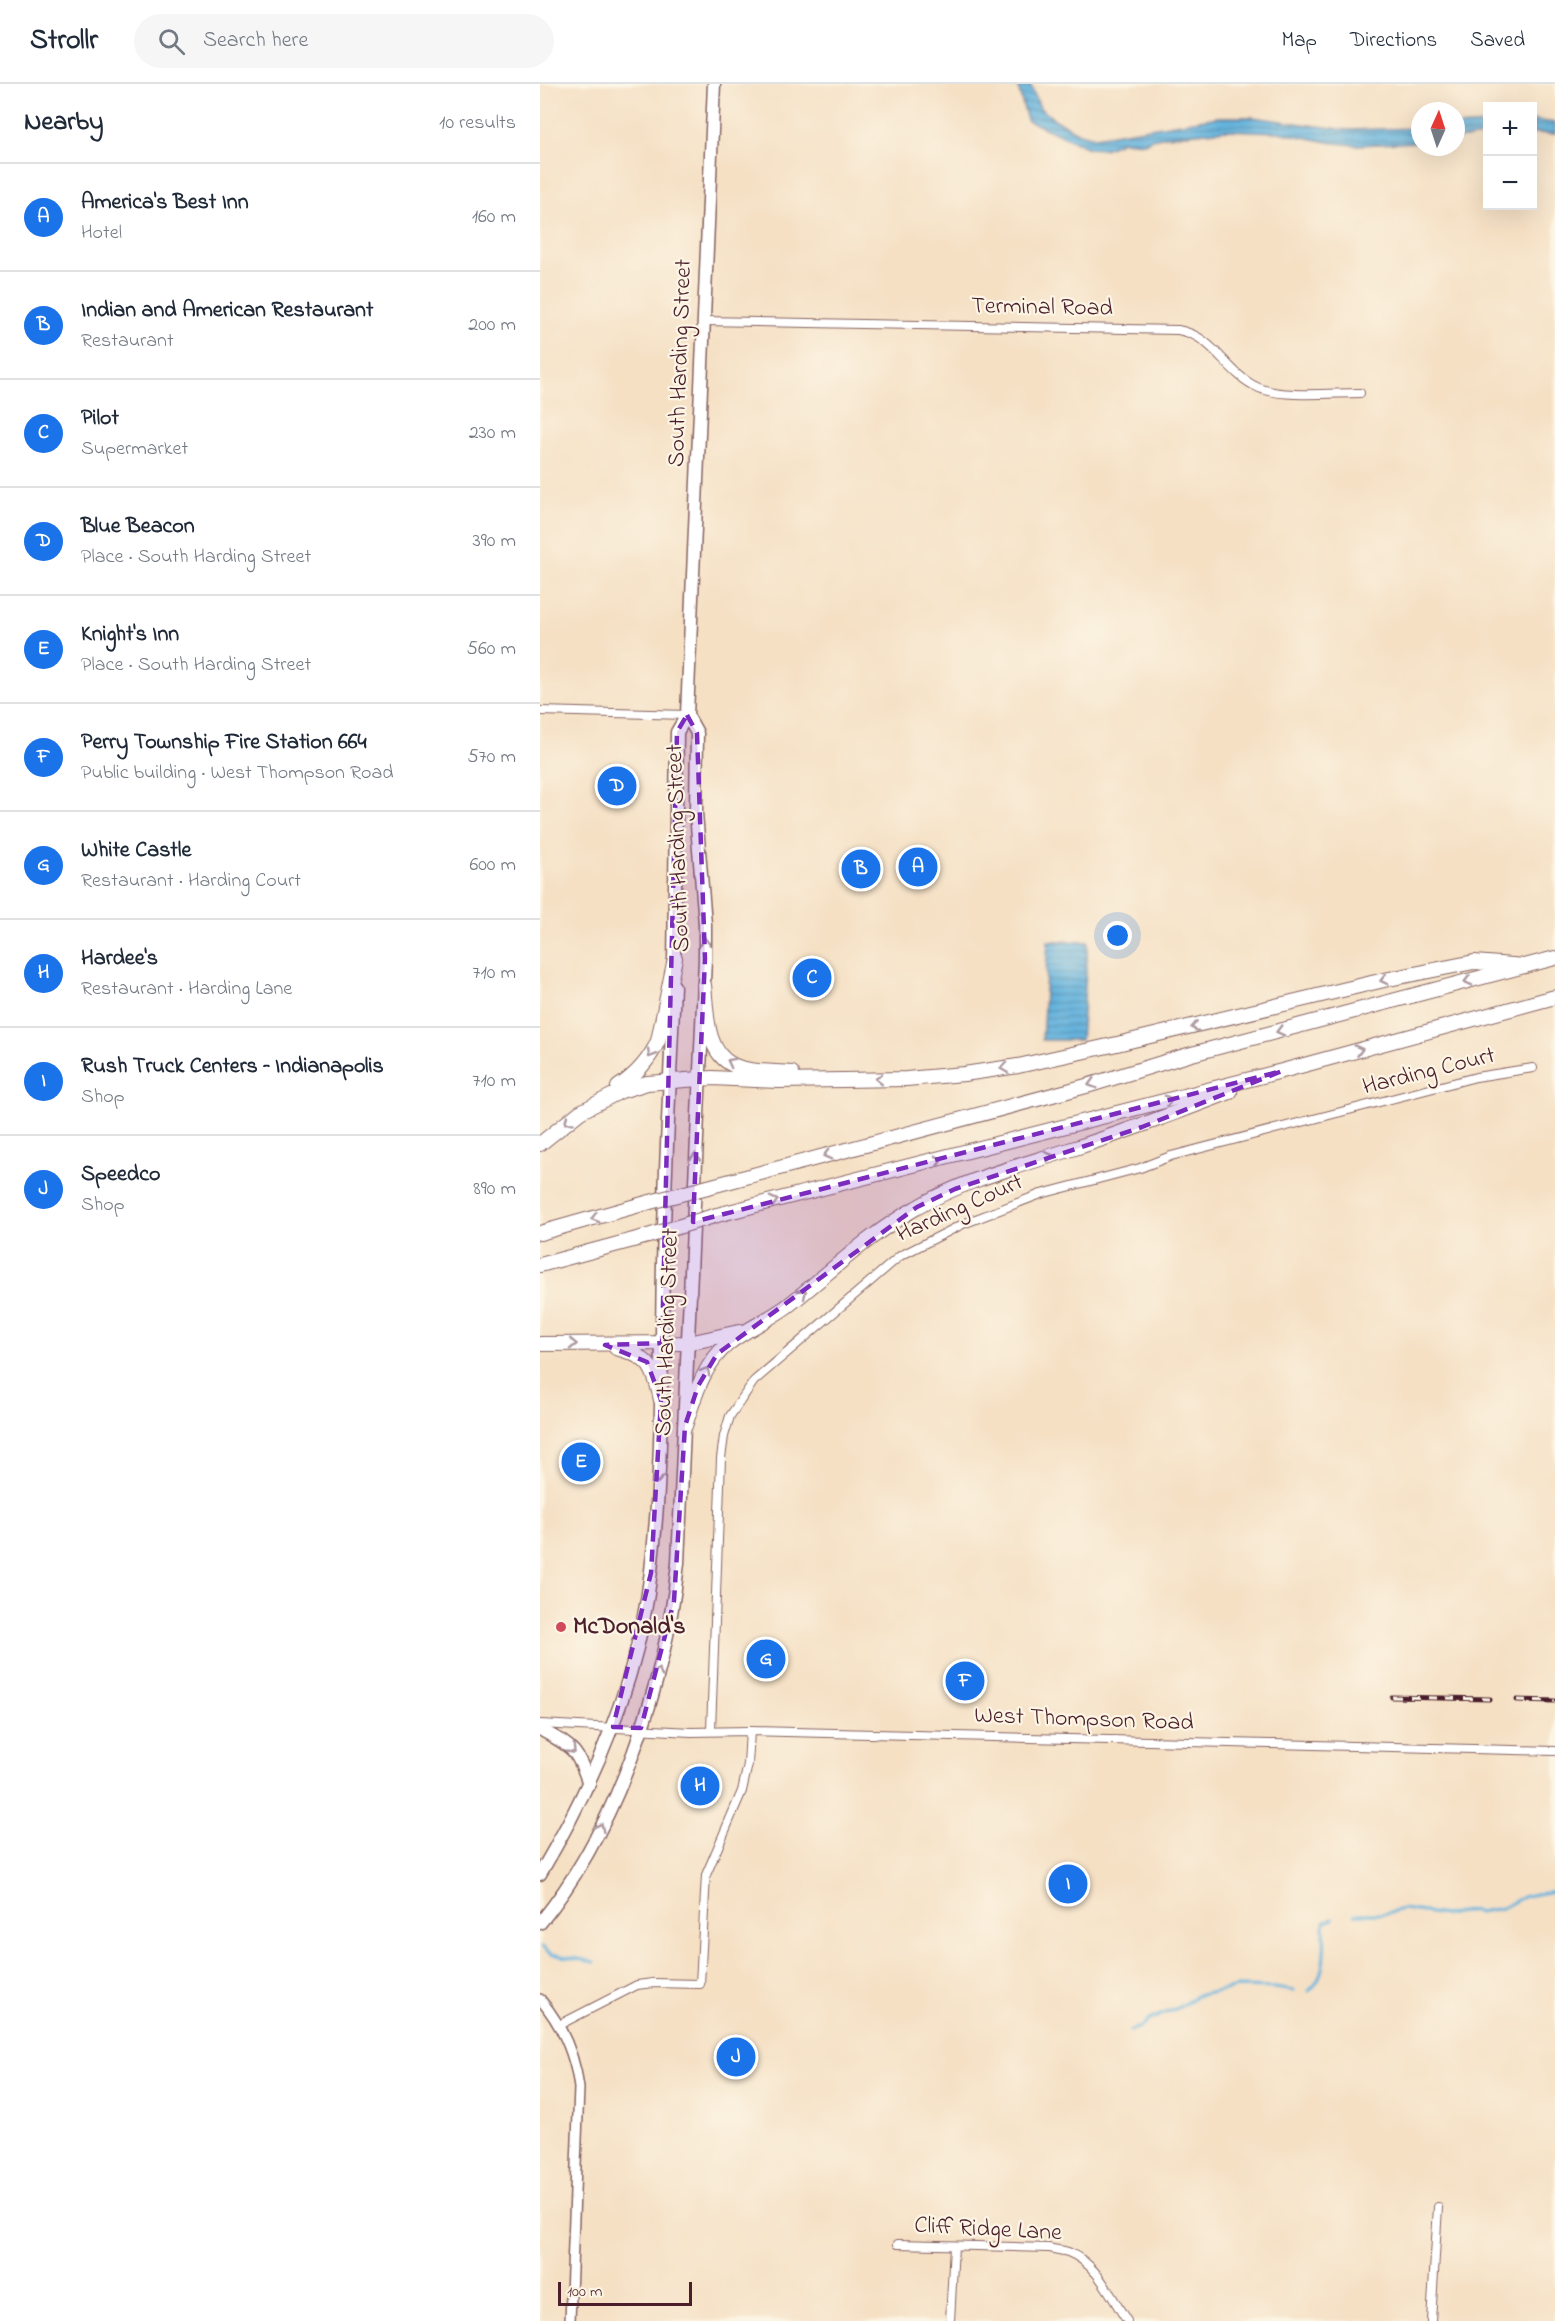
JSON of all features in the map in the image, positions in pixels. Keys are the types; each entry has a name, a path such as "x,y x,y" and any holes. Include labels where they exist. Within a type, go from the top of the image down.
{"highway":[{"path":"600,1101 636,1074 653,1052 661,1031 675,958"},
{"path":"540,1233 1555,958"},
{"path":"540,1144 580,1112 634,1087 698,1079 777,1081 851,1078 906,1079 1018,1066 1234,1018 1384,980 1463,964 1474,962 1525,966"},
{"path":"704,986 713,1043 723,1058 733,1065 851,1078"},
{"path":"540,1265 717,1215 1282,1071 1555,997"},
{"path":"685,1426 707,1367 729,1343 778,1313 864,1243 916,1207 955,1188 1142,1127 1282,1071"},
{"path":"540,1344 605,1345 689,1342 755,1327"},
{"path":"605,1345 629,1352 647,1362 656,1378 661,1400"}],"main road":[{"name":"South Harding Street","path":"540,1874 589,1784 613,1727 633,1658 651,1573 658,1487 675,958 677,732 687,716 714,84"},
{"name":"South Harding Street","path":"540,1923 572,1879 610,1807 641,1728 665,1648 674,1601 689,1342 705,924 696,813 696,733 687,716"},
{"path":"540,1729 575,1750 589,1784"}],"street":[{"name":"Terminal Road","path":"703,321 1178,330 1204,340 1243,378 1262,389 1279,393 1360,393"},
{"path":"540,711 687,716"},
{"name":"Harding Court","path":"711,1730 721,1458 730,1416 754,1381 900,1256 963,1224 1041,1194 1140,1168 1171,1156 1476,1077 1533,1068"},
{"name":"West Thompson Road","path":"540,1724 691,1732 711,1730 1555,1751"},
{"path":"559,2025 637,1985 700,1984 706,1875 745,1784 750,1731"},
{"path":"540,1999 559,2025 575,2063 580,2096 570,2321"},
{"path":"1431,2321 1438,2207"},
{"name":"Cliff Ridge Lane","path":"898,2244 1060,2250 1074,2254 1086,2262 1127,2321"},
{"path":"951,2321 954,2246"}],"highlighted area":[{"path":"687,715 697,733 705,959 693,1222 1282,1071 1142,1127 955,1189 917,1207 717,1354 698,1386 685,1426 674,1601 641,1728 613,1727 651,1573 661,1400 647,1362 605,1345 662,1343 677,732"}],"water":[{"path":"1017,84 1030,84 1040,108 1054,119 1079,133 1095,137 1218,117 1252,117 1347,130 1411,128 1411,142 1357,145 1333,143 1278,132 1226,130 1167,136 1151,139 1145,143 1123,141 1104,149 1088,148 1027,120"},
{"path":"1537,121 1555,123 1555,134 1537,133"},
{"path":"1483,124 1483,136 1465,138 1465,125"},
{"path":"1048,941 1088,942 1081,1040 1042,1040"}],"waterway":[{"path":"1355,1914 1382,1914 1403,1909 1444,1915 1474,1910 1479,1912 1502,1908 1525,1896 1555,1891"},
{"path":"1309,1991 1319,1977 1324,1959 1324,1922 1333,1919"},
{"path":"542,1947 551,1954 595,1962"},
{"path":"1130,2031 1180,2007 1196,1996 1238,1987 1294,1991"}],"railway":[{"path":"1392,1697 1490,1699"},
{"path":"1517,1700 1555,1701"}],"place":[{"name":"Blue Beacon","path":"617,786"},
{"name":"America's Best Inn","path":"918,867"},
{"name":"Indian and American Restaurant","path":"861,869"},
{"name":"Pilot","path":"812,978"},
{"name":"Knight's Inn","path":"581,1462"},
{"name":"McDonald's","path":"561,1627"},
{"name":"White Castle","path":"766,1659"},
{"name":"Perry Township Fire Station 664","path":"965,1681"},
{"name":"Hardee's","path":"700,1786"},
{"name":"Rush Truck Centers – Indianapolis","path":"1068,1884"},
{"name":"Speedco","path":"736,2057"}]}
